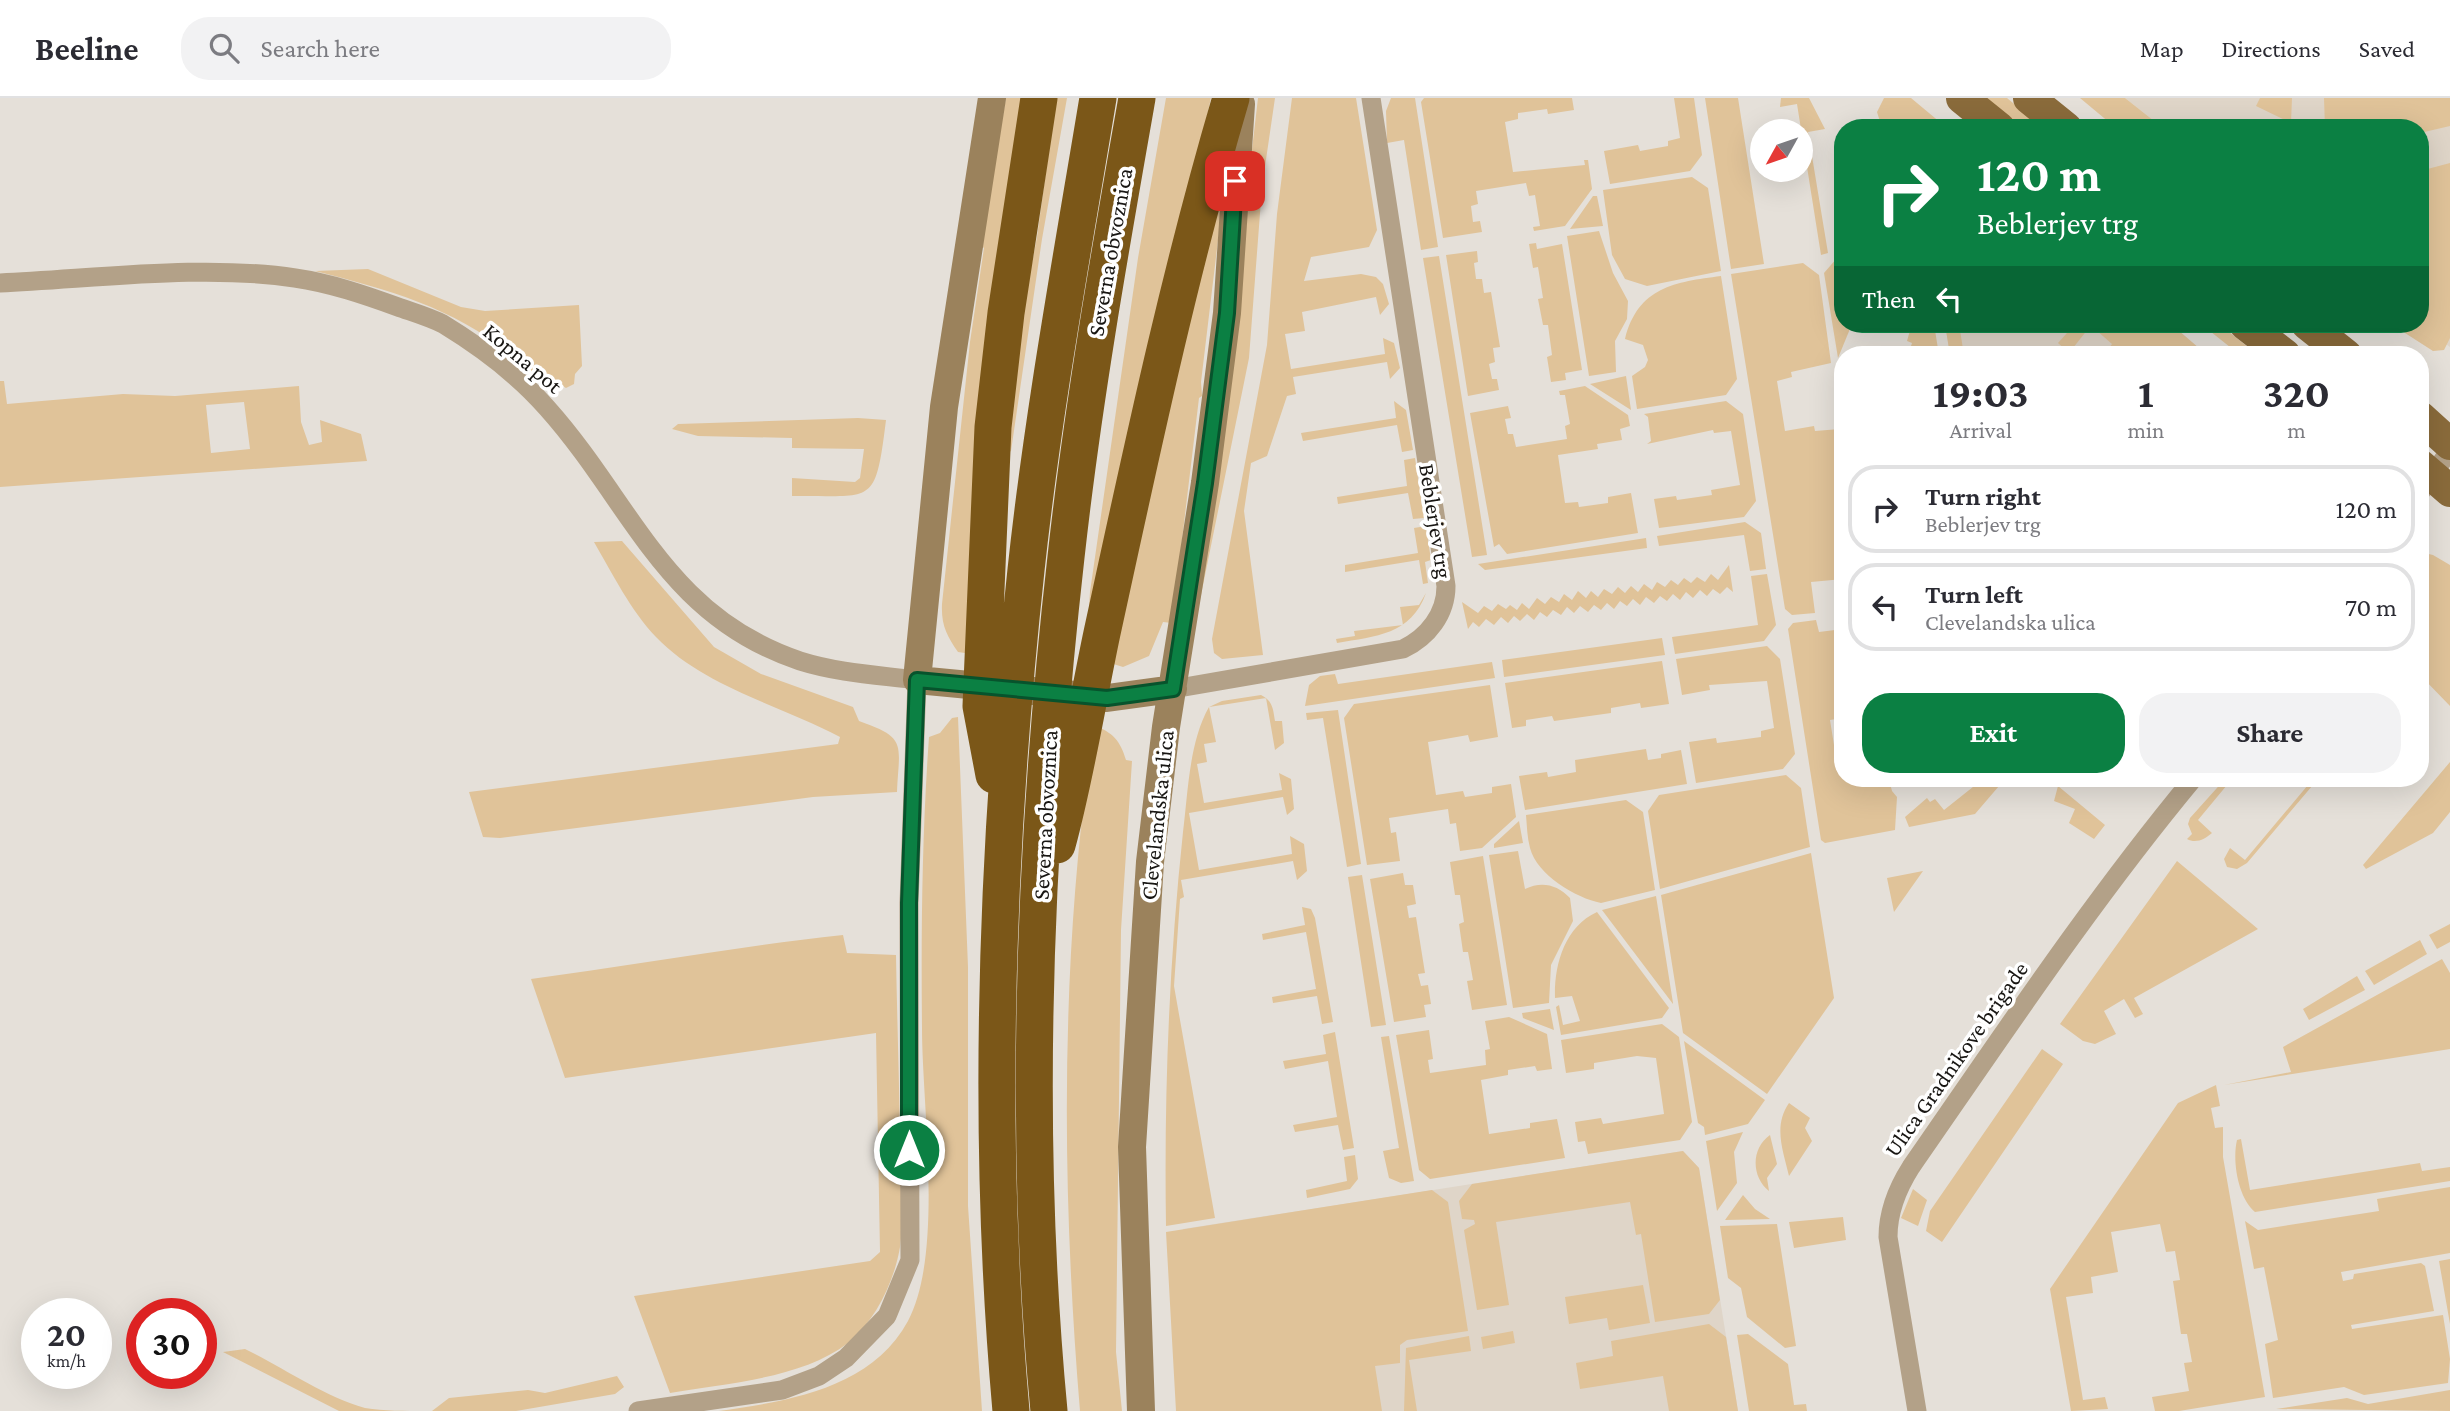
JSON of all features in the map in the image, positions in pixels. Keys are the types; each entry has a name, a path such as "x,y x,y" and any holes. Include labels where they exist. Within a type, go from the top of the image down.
{"highway":[{"path":"1005,841 981,706 986,555 993,426 1004,326 1039,98"},
{"name":"Severna obvoznica","path":"1012,1411 997,1177 1000,935 1011,727 1026,567 1052,373 1098,98"},
{"name":"Severna obvoznica","path":"1049,1411 1040,1318 1033,1119 1045,772 1066,556 1093,353 1136,98"},
{"path":"1039,913 1073,785 1082,727 1123,539 1200,207 1231,98"}],"main road":[{"path":"1962,98 1988,119"},
{"path":"2029,98 2055,119"},
{"path":"2257,333 2273,346"},
{"path":"2318,333 2335,346"},
{"path":"2429,425 2450,444"}],"street":[{"path":"638,1411 782,1390 819,1376 846,1358 887,1316 910,1260 909,903 917,680 944,407 992,98"},
{"name":"Clevelandska ulica","path":"1141,1411 1132,1147 1150,862 1227,313 1242,98"},
{"name":"Beblerjev trg","path":"917,680 1116,698 1403,649 1422,638 1443,608 1446,586 1371,98"},
{"name":"Kopna pot","path":"0,283 204,273 294,278 362,294 441,323 479,349 546,407 639,537 672,576 718,617 744,635 799,660 853,673 917,680"},
{"path":"2430,481 2450,450"},
{"name":"Ulica Gradnikove brigade","path":"1917,1411 1888,1237 1889,1215 1897,1192 1911,1167 2043,976 2187,787"}],"shaded area":[{"path":"1006,98 1026,98 972,654 958,652 951,641 945,630 942,604 970,342 984,248 980,245"},
{"path":"1056,98 1067,98 1042,239 1011,451 1007,453 1017,340 1037,237"},
{"path":"1166,98 1211,98 1096,608 1089,606 1090,592 1138,258"},
{"path":"1258,98 1275,98 1262,187 1249,358 1199,605"},
{"path":"1292,98 1356,98 1377,230 1369,247 1311,257 1304,281 1361,274 1376,277 1383,284 1389,304 1380,315 1376,297 1302,312 1305,331 1285,334 1291,369 1385,354 1383,338 1394,343 1400,368 1390,379 1387,362 1293,377 1296,394 1287,396 1267,456 1251,463 1244,511 1263,655 1222,659 1214,653 1212,639 1267,345 1277,214"},
{"path":"1391,98 1415,98 1438,247 1421,250 1404,140 1387,143 1386,111"},
{"path":"1424,98 1572,98 1574,110 1548,114 1547,109 1518,113 1518,119 1505,122 1513,172 1585,165 1584,160 1588,160 1592,189 1565,226 1534,231 1533,227 1540,226 1535,195 1529,196 1526,183 1476,191 1478,204 1471,206 1473,222 1480,221 1482,232 1443,238 1421,102"},
{"path":"1674,98 1694,98 1702,155 1690,171 1610,184 1604,151 1638,145 1640,151 1668,146 1668,141 1680,138"},
{"path":"1705,98 1738,98 1764,264 1731,269"},
{"path":"1781,98 1809,98 1825,129 1813,131 1813,119 1799,119 1797,104 1780,107"},
{"path":"1884,98 1911,98 1936,119 1879,119 1877,112"},
{"path":"1985,98 2007,98 2032,119 2011,119"},
{"path":"2080,98 2125,98 2152,119 2105,119"},
{"path":"2125,98 2450,98 2450,347 2429,331 2429,119 2152,119"},
{"path":"2260,98 2292,98 2291,119 2283,119 2256,106"},
{"path":"2324,98 2450,98 2450,126 2429,131 2429,119 2325,119"},
{"path":"1813,162 1828,253 1821,255 1809,182 1813,182"},
{"path":"2450,163 2450,338 2444,350 2433,351 2405,333 2429,333 2429,169"},
{"path":"1692,177 1708,188 1721,271 1647,286 1625,279 1612,255 1603,190"},
{"path":"1593,196 1597,196 1603,226 1570,229"},
{"path":"1214,206 1222,207 1201,382 1202,396 1199,398 1172,623 1163,622 1149,656 1123,667 1107,662"},
{"path":"1599,231 1613,273 1628,301 1627,319 1615,341 1616,372 1589,376 1567,236"},
{"path":"1536,243 1537,249 1562,244 1582,370 1565,373 1566,380 1551,382 1547,357 1552,355 1548,325 1543,325 1538,299 1543,298 1538,267 1533,268 1529,244"},
{"path":"1477,251 1478,262 1474,263 1476,279 1482,279 1484,293 1491,292 1500,347 1493,348 1495,362 1489,364 1492,379 1497,379 1499,390 1468,396 1446,255"},
{"path":"1439,256 1487,555 1472,557 1423,258"},
{"path":"1834,261 1834,333 1848,333 1843,346 1836,346 1824,273"},
{"path":"1803,263 1819,275 1831,363 1791,372 1792,377 1777,381 1785,431 1814,426 1815,431 1834,429 1834,580 1811,582 1815,613 1792,615 1785,609 1731,274"},
{"path":"368,269 461,307 485,311 579,305 582,366 575,374 574,384 566,388 555,381 539,381 515,358 489,339 436,309 378,288 315,271"},
{"path":"1721,276 1737,379 1726,395 1637,409 1632,376 1645,367 1648,360 1643,345 1625,339 1639,308 1661,290 1688,281"},
{"path":"1909,333 1935,333 1938,346 1911,346 1912,343 1907,341"},
{"path":"1946,333 2181,333 2197,346 1949,346"},
{"path":"1946,333 1960,333 1963,346 1949,346"},
{"path":"2067,333 2085,333 2075,346 2061,346 2058,343"},
{"path":"2099,333 2181,333 2197,346 2111,346 2112,344"},
{"path":"2212,333 2230,333 2247,346 2229,346"},
{"path":"1626,376 1631,410 1590,384"},
{"path":"0,381 4,381 7,404 123,394 175,396 299,386 301,422 309,445 322,442 320,420 361,434 367,461 0,487","holes":["244,402 250,449 211,453 206,405"]},
{"path":"1585,386 1628,415 1630,426 1620,429 1622,440 1597,444 1598,449 1558,455 1565,503 1578,502 1579,507 1608,503 1608,497 1631,493 1638,533 1507,554 1499,544 1494,547 1470,413 1508,406 1511,418 1505,419 1508,434 1513,434 1516,447 1567,439 1565,426 1570,424 1565,395 1560,395 1559,391"},
{"path":"1394,401 1406,410 1413,450 1402,452 1397,425 1303,441 1301,433 1396,418"},
{"path":"1726,401 1743,414 1756,501 1744,517 1659,528 1654,499 1676,496 1677,500 1712,495 1711,490 1740,485 1731,431 1714,433 1713,430 1647,444 1651,441 1648,417 1644,414"},
{"path":"858,418 886,420 878,469 866,491 840,496 792,496 792,478 855,482 860,478 864,449 792,448 792,438 698,436 672,429 678,424"},
{"path":"1415,458 1424,518 1413,519 1408,493 1338,504 1337,497 1407,486 1404,460"},
{"path":"1745,522 1761,533 1766,569 1750,571 1744,535 1659,546 1657,536"},
{"path":"1426,526 1431,560 1425,562 1428,583 1423,584 1419,560 1345,572 1345,565 1418,553 1414,528"},
{"path":"1646,538 1647,548 1485,570 1478,564"},
{"path":"622,541 714,647 761,674 853,707 859,721 893,738 899,753 897,792 813,797 500,838 483,837 469,792 838,744 840,737 719,682 675,654 656,637 630,604 594,542"},
{"path":"2429,554 2450,565 2450,706 2429,684"},
{"path":"1729,565 1733,592 1727,587 1720,594 1713,589 1707,596 1700,590 1693,598 1686,592 1680,600 1673,594 1667,601 1660,596 1654,603 1646,597 1640,605 1633,599 1627,606 1620,601 1614,609 1607,603 1601,610 1594,605 1588,612 1580,606 1574,613 1567,607 1561,615 1553,610 1547,617 1540,612 1534,620 1527,614 1520,621 1514,616 1508,623 1501,617 1494,625 1486,619 1479,627 1473,622 1468,629 1462,602 1478,613 1484,606 1492,611 1498,604 1506,609 1510,605 1517,610 1522,603 1529,609 1537,598 1545,604 1551,597 1559,602 1564,594 1572,600 1578,591 1586,598 1591,591 1598,597 1604,589 1612,594 1618,587 1625,593 1631,586 1638,592 1644,584 1652,590 1657,582 1665,587 1671,580 1678,585 1684,578 1691,583 1697,577 1705,582 1711,574 1718,580"},
{"path":"1767,574 1776,625 1764,641 1675,654 1672,637 1758,625 1751,576"},
{"path":"1426,593 1419,607 1411,618 1403,624 1400,607 1419,605"},
{"path":"1816,620 1819,632 1834,630 1834,719 1830,720 1834,745 1834,787 1891,787 1897,797 1895,830 1825,843 1821,840 1788,629 1793,623"},
{"path":"1402,625 1365,638 1337,643 1336,639 1355,636 1354,631"},
{"path":"1662,638 1665,655 1504,677 1502,660"},
{"path":"1767,646 1780,659 1795,754 1783,769 1696,783 1689,742 1716,738 1717,743 1761,737 1761,731 1774,728 1767,681 1709,685 1710,690 1682,695 1676,659"},
{"path":"1662,661 1669,704 1641,708 1640,703 1611,708 1611,713 1554,721 1552,716 1526,720 1526,726 1512,728 1505,683"},
{"path":"1492,662 1495,678 1305,706 1309,685 1320,676 1335,674 1338,684"},
{"path":"1490,685 1498,737 1470,742 1468,735 1428,742 1436,795 1463,791 1465,797 1492,793 1492,787 1511,784 1516,817 1482,848 1460,851 1456,823 1450,824 1448,809 1389,818 1391,833 1396,832 1400,861 1367,865 1344,718 1354,704"},
{"path":"1261,695 1266,698 1209,707 1222,701"},
{"path":"1266,698 1272,706 1275,721 1282,721 1284,743 1275,750"},
{"path":"1209,707 1216,742 1204,744 1207,762 1197,764 1204,803 1282,790 1279,773 1291,779 1294,809 1287,815 1283,797 1189,813 1199,870 1292,854 1290,836 1304,844 1307,871 1297,880 1293,861 1181,880 1184,897 1180,899 1174,986 1215,1218 1166,1226 1168,1029 1178,881 1190,768 1197,736"},
{"path":"1338,710 1361,864 1347,867 1323,718 1307,720 1306,713"},
{"path":"958,717 968,967 968,1206 982,1411 719,1411 799,1396 850,1377 873,1362 892,1344 908,1321 919,1292 928,1219 922,955 923,846 929,737 940,733 952,718"},
{"path":"1094,725 1115,738 1126,760 1132,761 1121,930 1116,1352 1122,1411 1080,1411 1069,1239 1067,1067 1070,981 1083,810"},
{"path":"1646,749 1648,760 1681,750 1687,784 1525,810 1519,776 1547,772 1548,777 1576,772 1575,760"},
{"path":"2450,762 2450,812 2433,833 2366,869 2363,865"},
{"path":"1786,775 1801,788 1810,847 1660,889 1648,811 1659,795"},
{"path":"1973,787 1998,787 1975,814 1909,827 1905,817 1927,798 1930,802 1935,799 1944,810"},
{"path":"2059,787 2105,825 2094,839 2069,823 2075,809 2054,801"},
{"path":"2218,787 2225,787 2198,820 2212,833 2200,840 2187,839 2192,834 2188,824 2190,818"},
{"path":"2306,787 2311,787 2247,863 2237,869 2227,867 2224,859 2230,848 2245,860"},
{"path":"1626,800 1643,812 1655,890 1601,903 1569,891 1549,876 1534,858 1530,848 1526,815"},
{"path":"1519,821 1523,843 1494,848 1494,844"},
{"path":"1518,851 1525,889 1543,885 1560,890 1570,898 1573,921 1551,965 1549,1003 1513,1008 1489,855"},
{"path":"1811,853 1834,998 1767,1094 1683,1033 1661,895"},
{"path":"1483,856 1507,1005 1472,1010 1467,981 1473,980 1468,952 1463,952 1459,924 1464,922 1460,895 1455,895 1450,862"},
{"path":"2177,861 2258,929 2134,998 2143,1014 2135,1018 2124,999 2104,1011 2116,1034 2095,1044 2083,1041 2060,1024"},
{"path":"1923,871 1894,912 1887,878"},
{"path":"1403,873 1405,885 1413,885 1416,904 1407,906 1409,918 1416,917 1425,973 1418,974 1421,986 1428,985 1431,1004 1424,1005 1426,1017 1394,1022 1370,879"},
{"path":"1362,875 1386,1025 1371,1027 1348,877"},
{"path":"1656,896 1673,1003 1673,1004 1602,910"},
{"path":"1302,907 1311,909 1315,918 1333,1022 1322,1024 1317,996 1273,1003 1272,997 1316,989 1306,932 1263,940 1262,934 1305,925"},
{"path":"1597,912 1669,1008 1662,1018 1561,1035 1556,1007 1559,1005 1563,1025 1580,1021 1572,996 1555,998 1559,961 1576,927"},
{"path":"2450,924 2450,942 2437,949 2429,935"},
{"path":"843,935 847,953 896,955 902,1205 900,1247 893,1274 882,1300 867,1323 848,1343 829,1355 808,1365 762,1378 670,1393 634,1296 870,1261 880,1252 876,1033 565,1078 531,979"},
{"path":"2420,940 2427,954 2374,985 2365,971"},
{"path":"2442,959 2450,973 2450,1049 2224,1085 2291,1072 2283,1047"},
{"path":"2357,976 2365,990 2309,1020 2303,1009"},
{"path":"1550,1009 1554,1030 1523,1018 1522,1013"},
{"path":"1509,1017 1547,1034 1552,1069 1537,1071 1535,1066 1508,1070 1508,1075 1481,1080 1489,1134 1530,1128 1530,1123 1557,1119 1565,1158 1430,1179 1419,1170 1396,1035 1429,1030 1433,1059 1428,1060 1430,1073 1486,1065 1485,1050 1490,1049 1485,1021"},
{"path":"1662,1024 1679,1037 1692,1122 1680,1140 1588,1154 1585,1141 1578,1142 1575,1122 1601,1118 1603,1124 1664,1114 1656,1058 1637,1056 1594,1063 1594,1069 1566,1073 1561,1040"},
{"path":"1335,1032 1354,1148 1343,1150 1338,1125 1295,1132 1293,1125 1337,1117 1328,1061 1285,1069 1283,1061 1326,1054 1323,1035"},
{"path":"1389,1036 1414,1181 1401,1183 1389,1178 1383,1151 1399,1148 1381,1037"},
{"path":"1684,1041 1765,1100 1748,1124 1705,1135 1704,1127 1698,1123"},
{"path":"2042,1049 2063,1064 1942,1242 1926,1231 1930,1211"},
{"path":"2216,1085 2220,1106 2211,1108 2215,1128 2223,1127 2223,1157 2265,1397 2179,1411 2155,1411 2152,1397 2189,1391 2184,1363 2192,1362 2187,1334 2181,1334 2173,1281 2180,1280 2175,1251 2166,1252 2160,1224 2111,1232 2118,1272 2091,1277 2093,1293 2066,1297 2083,1400 2105,1397 2108,1409 2071,1411 2050,1289 2178,1103"},
{"path":"1789,1103 1810,1118 1805,1128 1812,1141 1789,1176 1780,1129"},
{"path":"1743,1132 1734,1152 1737,1183 1717,1211 1706,1141"},
{"path":"1770,1135 1777,1164 1767,1178 1769,1191 1759,1178 1756,1163 1759,1147"},
{"path":"2241,1139 2250,1190 2420,1163 2422,1171 2450,1167 2450,1181 2255,1212 2244,1198 2238,1179 2236,1149 2237,1140"},
{"path":"1683,1151 1699,1168 1738,1411 1196,1411 1183,1229"},
{"path":"1683,1151 1699,1168 1720,1300 1709,1314 1655,1322 1641,1234 1636,1235 1630,1202 1496,1222 1509,1305 1477,1310 1464,1230 1475,1224 1474,1220 1462,1219 1459,1201 1472,1184"},
{"path":"1355,1155 1358,1179 1350,1189 1307,1198 1306,1190 1347,1181 1344,1157"},
{"path":"2450,1187 2450,1253 2341,1272 2343,1281 2353,1279 2354,1274 2421,1263 2425,1266 2434,1311 2351,1325 2352,1329 2443,1315 2450,1359 2448,1383 2364,1395 2344,1387 2273,1398 2265,1344 2278,1340 2264,1267 2254,1269 2245,1221 2258,1230 2379,1211 2377,1199"},
{"path":"1913,1189 1927,1200 1918,1226 1901,1218"},
{"path":"1432,1190 1448,1202 1468,1331 1407,1340 1400,1345 1400,1363 1375,1366 1382,1411 1176,1411 1166,1232"},
{"path":"1743,1195 1755,1209 1770,1219 1725,1220"},
{"path":"1843,1217 1846,1240 1794,1248 1789,1222"},
{"path":"1777,1224 1796,1346 1785,1348 1747,1317 1741,1288 1728,1278 1720,1226"},
{"path":"2450,1259 2450,1324 2439,1261"},
{"path":"1643,1285 1650,1323 1609,1330 1607,1318 1569,1324 1565,1297"},
{"path":"1709,1324 1726,1337 1738,1411 1669,1411 1663,1376 1580,1389 1576,1363 1613,1356 1611,1341"},
{"path":"1513,1331 1515,1343 1483,1349 1481,1337"},
{"path":"1748,1334 1788,1364 1794,1405 1806,1404 1807,1411 1749,1411 1737,1335"},
{"path":"1469,1336 1471,1351 1409,1360 1417,1411 1404,1411 1406,1348"},
{"path":"245,1349 349,1403 365,1408 395,1411 339,1411 223,1352"},
{"path":"617,1376 624,1387 615,1394 516,1411 432,1411 449,1398 528,1390 545,1393"},
{"path":"2450,1390 2450,1411 2276,1409 2347,1398 2368,1404"}],"route":[{"path":"909,1150 909,903 917,680 1107,698 1173,689 1205,483 1227,313 1235,181"}]}
